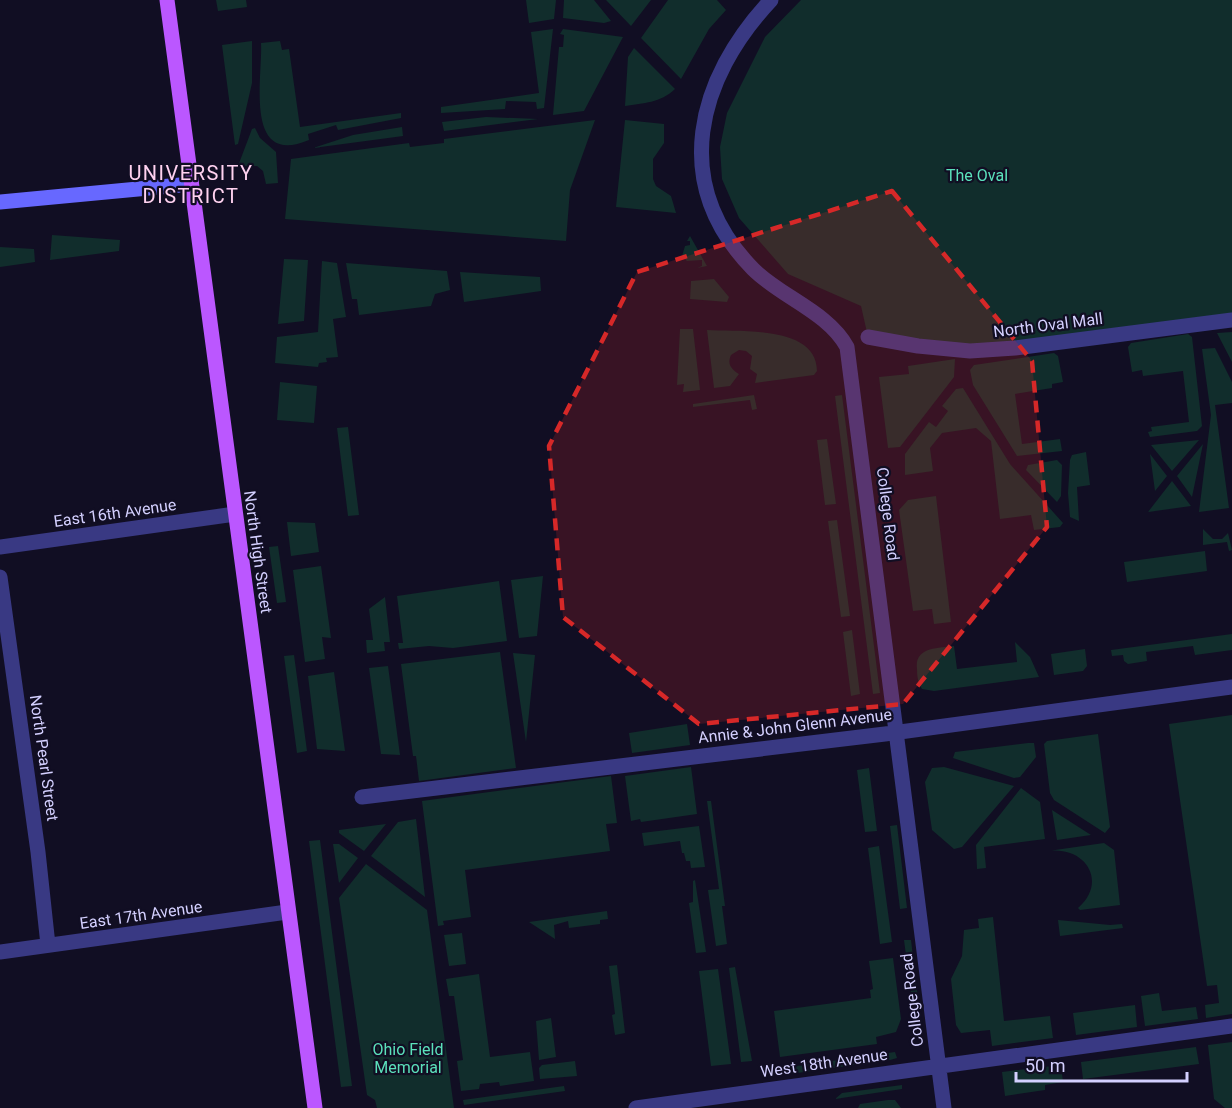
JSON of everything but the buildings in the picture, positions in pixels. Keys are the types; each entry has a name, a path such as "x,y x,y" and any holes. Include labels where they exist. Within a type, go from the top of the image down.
{"main road":[{"name":"North High Street","path":"167,0 287,912 315,1108"}],"street":[{"name":"College Road","path":"771,0 741,34 724,62 709,95 702,136 701,166 716,216 733,245 753,269 780,292 833,329 847,347 944,1108"},
{"path":"0,202 191,184"},
{"name":"North Oval Mall","path":"868,336 918,346 970,351 1015,348 1232,320"},
{"name":"East 16th Avenue","path":"0,547 235,514"},
{"name":"North Pearl Street","path":"0,577 38,852 48,945"},
{"name":"Annie & John Glenn Avenue","path":"362,797 897,732 1232,687"},
{"name":"East 17th Avenue","path":"0,952 287,912"},
{"name":"West 18th Avenue","path":"636,1108 1232,1026"}],"highlighted area":[{"path":"892,191 1032,361 1047,527 903,704 699,724 563,617 549,446 637,272"}],"green space":[{"path":"216,0 246,0 247,7 218,11"},
{"path":"526,0 556,0 554,19 529,23"},
{"path":"564,0 594,0 611,21 604,23 563,18"},
{"path":"606,0 651,0 631,26"},
{"path":"668,0 717,0 726,10 709,29 681,79 641,38"},
{"name":"The Oval","path":"801,0 1232,0 1232,320 1015,348 868,337 861,306 788,274 739,218 722,179 720,147 727,113 765,37"},
{"path":"553,29 544,108 537,109 536,102 506,101 505,109 441,113 441,107 539,93 531,32"},
{"path":"563,29 623,37 584,111 553,115 559,47 563,47 564,35 560,34"},
{"path":"252,41 252,83 238,144 235,145 222,45"},
{"path":"280,41 282,50 289,49 300,127 401,113 401,118 338,130 336,125 308,134 309,140 288,145 274,141 265,130 261,114 261,43"},
{"path":"634,48 675,89 658,100 625,106 628,57"},
{"path":"486,117 538,119 444,131 442,122"},
{"path":"595,120 570,190 566,241 285,219 291,159 409,143 410,147 444,143 444,139"},
{"path":"625,120 664,124 664,143 653,159 653,179 656,186 671,196 676,213 616,207"},
{"path":"402,127 403,136 313,148 353,135"},
{"path":"255,128 260,138 276,152 278,183 266,184 263,171 257,166 238,166 252,129"},
{"path":"52,235 120,240 119,251 50,260"},
{"path":"690,236 707,266 697,268 702,266 702,260 687,261 682,256 685,246 690,245 690,241 687,241"},
{"path":"0,247 34,249 35,262 0,267"},
{"path":"284,259 308,260 304,321 278,324"},
{"path":"322,261 337,263 346,317 333,319 338,357 326,358 327,362 319,363 318,367 275,363 277,337 318,332"},
{"path":"346,263 447,271 450,290 435,294 431,306 359,315 357,299 352,299"},
{"path":"460,272 540,277 541,291 464,302"},
{"path":"714,279 729,297 727,302 690,299 691,281"},
{"path":"680,329 693,329 700,390 683,392 684,384 677,385"},
{"path":"707,330 756,332 791,338 804,345 814,356 817,371 814,375 755,383 757,374 750,369 752,356 746,351 739,350 731,355 729,361 732,368 739,374 730,386 714,388"},
{"path":"1232,332 1232,362 1217,333"},
{"path":"1188,334 1192,337 1202,426 1197,431 1150,437 1148,432 1152,431 1151,427 1189,422 1183,371 1143,376 1142,370 1132,372 1128,347 1131,343"},
{"path":"1215,348 1232,382 1232,403 1215,405 1229,508 1199,512 1211,415 1202,349"},
{"path":"1054,353 1058,356 1063,382 1052,384 1052,388 1015,394 1022,444 1060,439 1062,451 1017,456 973,385 970,370 974,365"},
{"path":"955,359 954,377 900,447 888,448 879,377 909,374 908,366"},
{"path":"280,382 317,386 314,423 277,420"},
{"path":"963,388 1010,464 1063,523 1060,527 1034,530 1031,515 1000,519 991,441 976,428 942,433 930,448 933,471 905,475 905,454 929,422 936,427 948,411 942,406 956,389"},
{"path":"754,395 757,409 752,410 750,400 693,407 693,404"},
{"path":"842,395 880,693 873,694 835,396"},
{"path":"348,427 359,515 348,516 337,428"},
{"path":"827,439 836,504 825,505 817,440"},
{"path":"1199,440 1172,471 1151,445"},
{"path":"1203,444 1192,497 1177,476"},
{"path":"1086,452 1090,485 1077,487 1079,521 1070,517 1068,493 1070,460 1072,455"},
{"path":"1150,454 1167,476 1155,491"},
{"path":"1057,460 1062,465 1061,496 1057,502 1026,470 1028,465"},
{"path":"1172,481 1191,506 1148,512"},
{"path":"936,496 951,622 934,624 932,609 913,611 899,510 908,500"},
{"path":"837,520 850,616 841,617 828,521"},
{"path":"287,522 315,523 319,552 291,556"},
{"path":"1203,529 1213,539 1222,539 1228,533 1232,550 1229,551 1227,542 1203,545"},
{"path":"278,546 286,602 277,603 269,547"},
{"path":"1205,551 1207,571 1127,582 1124,562"},
{"path":"321,566 331,638 322,637 325,659 305,662 293,570"},
{"path":"543,576 537,636 519,638 511,580"},
{"path":"499,581 507,641 453,648 429,646 399,649 398,643 403,643 397,596"},
{"path":"385,597 390,642 384,642 385,651 367,653 366,640 373,640 369,609"},
{"path":"852,630 860,694 851,696 843,632"},
{"path":"1232,634 1232,650 1195,655 1193,646 1146,652 1147,661 1128,664 1124,661 1123,655 1112,656 1111,650"},
{"path":"1015,642 1030,657 1039,677 934,691 922,689 917,675 917,662 919,656 928,650 954,646 957,669 1017,662"},
{"path":"1085,649 1087,666 1083,671 1054,675 1051,654"},
{"path":"500,652 516,768 419,781 416,756 413,756 401,664"},
{"path":"513,653 535,655 526,742"},
{"path":"294,655 307,751 297,753 284,656"},
{"path":"388,666 400,755 381,754 369,668"},
{"path":"334,672 345,751 317,749 308,676"},
{"path":"1232,715 1232,1014 1206,1018 1205,1005 1219,1003 1217,985 1207,986 1169,724"},
{"path":"687,724 690,745 632,753 629,733"},
{"path":"1098,734 1110,827 1105,833 1054,800 1050,793 1044,744 1047,741"},
{"path":"1034,743 1036,757 1020,777 1014,778 953,758 955,752"},
{"path":"691,767 697,814 641,822 640,819 631,821 625,776"},
{"path":"944,767 1014,786 962,847 954,849 932,830 925,782 932,768"},
{"path":"869,768 877,831 865,832 857,770"},
{"path":"611,776 617,823 606,824 610,851 465,870 471,917 443,921 444,925 438,926 422,801"},
{"path":"1021,788 1040,802 1045,839 984,847 986,868 977,869 976,845"},
{"path":"707,801 711,801 725,906 722,906 727,944 716,946 708,890 719,889"},
{"path":"1052,810 1091,835 1057,840"},
{"path":"416,819 425,897 371,856 398,822"},
{"path":"386,824 364,851 339,833 339,830"},
{"path":"897,825 907,908 900,909 890,826"},
{"path":"699,826 705,867 691,868 690,861 686,861 682,853 680,841 644,846 642,833"},
{"path":"320,840 352,1086 341,1087 309,841"},
{"path":"1104,843 1114,850 1120,905 1080,910 1078,908 1087,898 1091,887 1092,877 1088,868 1073,854 1048,851"},
{"path":"333,844 339,844 358,858 339,883"},
{"path":"879,846 892,942 880,944 868,848"},
{"name":"Ohio Field Memorial","path":"366,864 427,910 454,1108 377,1108 375,1100 367,1095 339,898"},
{"path":"695,880 706,952 696,953 689,903 693,902 693,881"},
{"path":"607,911 608,919 600,920 600,924 569,928 568,921 554,925 555,939 529,922"},
{"path":"993,917 1004,1021 1050,1016 1053,1038 992,1046 990,1030 961,1033 956,1025 951,979 962,956 964,930 979,928 978,919"},
{"path":"1058,920 1122,924 1123,928 1060,936"},
{"path":"462,933 466,964 449,966 444,935"},
{"path":"904,940 911,940 921,1024 915,1024"},
{"path":"893,958 901,1019 896,1032 876,1037 877,1044 780,1057 774,1011 871,998 870,990 873,989 869,961"},
{"path":"617,965 625,1033 615,1035 612,1015 615,1014 609,966"},
{"path":"735,967 752,1061 741,1062 729,968"},
{"path":"718,969 731,1064 711,1066 699,971"},
{"path":"479,974 490,1057 530,1052 534,1081 500,1086 499,1082 480,1084 479,1089 461,1091 457,1061 463,1060 454,996 449,996 446,979"},
{"path":"1159,993 1162,1011 1196,1007 1198,1019 1145,1026 1141,996"},
{"path":"1135,1005 1137,1027 1076,1035 1073,1013"},
{"path":"551,1018 556,1057 539,1060 536,1021"},
{"path":"1232,1042 1232,1108 1225,1108 1214,1099 1208,1045"},
{"path":"1196,1047 1199,1064 1083,1079 1081,1062"},
{"path":"895,1052 897,1058 890,1060 790,1074 783,1068"},
{"path":"575,1061 577,1076 540,1079 539,1068 542,1065"},
{"path":"1061,1065 1063,1082 1045,1085 1045,1090 1005,1096 1002,1072"},
{"path":"902,1085 902,1089 835,1099 842,1093"},
{"path":"564,1086 565,1091 464,1105 463,1100"},
{"path":"895,1100 901,1108 858,1108 860,1104"}],"district":[{"name":"UNIVERSITY DISTRICT","path":"191,184"}]}
